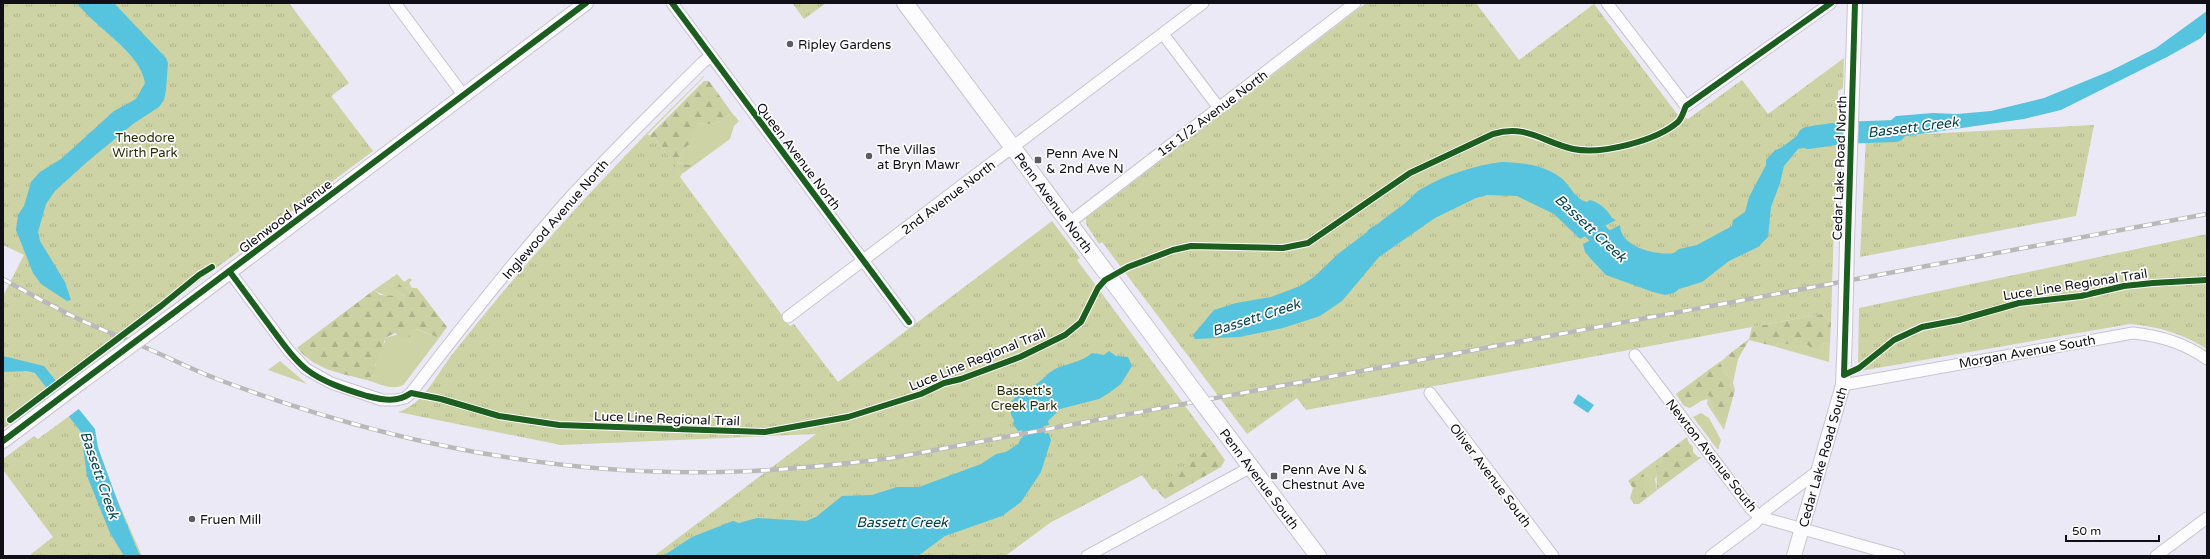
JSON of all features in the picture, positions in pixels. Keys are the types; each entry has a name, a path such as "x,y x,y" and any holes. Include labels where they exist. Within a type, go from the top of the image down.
{"main road":[{"name":"Penn Avenue North","path":"905,3 1202,402"},
{"name":"Penn Avenue South","path":"1202,402 1318,556"}],"street":[{"path":"395,3 464,96"},
{"name":"Glenwood Avenue","path":"3,441 583,6 593,3"},
{"name":"Queen Avenue North","path":"672,3 909,322"},
{"name":"2nd Avenue North","path":"788,317 1203,3"},
{"name":"1st 1/2 Avenue North","path":"1069,223 1355,3"},
{"path":"1607,3 1686,106 1831,3"},
{"name":"Cedar Lake Road North","path":"1845,333 1856,3"},
{"path":"1163,34 1219,108"},
{"name":"Inglewood Avenue North","path":"230,272 289,351 306,369 331,383 382,400 400,399 411,393 458,332 565,204 642,123 702,63 712,56"},
{"name":"Morgan Avenue South","path":"1843,385 2133,332 2156,335 2179,343 2207,359"},
{"name":"Cedar Lake Road South","path":"1794,556 1843,385 1845,333"},
{"name":"Newton Avenue South","path":"1635,355 1751,509 1760,517 1899,556"},
{"name":"Oliver Avenue South","path":"1430,393 1553,556"},
{"path":"1087,556 1250,466"},
{"path":"1711,556 1755,523 1765,511 1818,471"},
{"path":"2156,556 2207,518"}],"green space":[{"name":"Theodore Wirth Park","path":"3,3 289,3 349,83 331,96 373,151 164,307 159,305 8,418 12,422 3,429 3,296 24,255 3,245"},
{"path":"826,3 804,19 793,4"},
{"path":"1366,3 1476,3 1519,60 1594,4 1677,114 1688,119 1742,80 1768,114 1844,58 1843,88 1838,91 1831,322 1822,314 1306,410 1297,398 1247,434 1102,242 1099,244 1086,224 1086,218"},
{"path":"704,77 648,134 647,133"},
{"path":"704,81 709,81 732,113 717,122 709,124 700,123 691,135 691,143 684,148 677,163 689,165 698,157 704,158 682,174 654,137 652,139 649,136"},
{"path":"732,113 739,121 734,126 730,139 704,158 698,157 689,165 677,163 690,135 700,123 709,124 717,122"},
{"path":"2094,125 2076,216 1860,257 1866,137"},
{"name":"Bassett's Creek Park","path":"647,133 652,139 654,137 682,174 680,177 790,326 794,324 838,382 1052,221 1080,258 1077,260 1214,445 1153,490 1142,475 1051,522 1005,556 654,556 816,434 561,445 398,412 415,403 422,396 474,327 522,270 571,214"},
{"path":"2207,234 2207,349 2180,335 2160,329 2130,324 1860,371 1858,361 1859,308"},
{"path":"397,274 404,282 410,278 412,280 409,283 412,288 409,293 394,289 405,296 403,302 395,297 381,294 374,290"},
{"path":"398,283 409,293 412,288 417,288 447,327 439,338 417,329 410,331 410,337 405,340 395,333 385,338 375,365 375,372 373,376 367,380 338,373 320,366 297,348 374,290 380,295 395,296 403,302 405,296 394,289"},
{"path":"1822,314 1831,322 1830,342 1821,344 1819,349 1814,350 1804,342 1794,339 1791,343 1786,344 1778,340 1778,344 1773,346 1749,340 1738,359 1734,360 1729,356 1723,359 1749,339 1752,327"},
{"path":"416,329 439,338 404,384 391,387 367,380 374,375 377,358 380,349 385,342 385,338"},
{"path":"1778,339 1794,339 1821,344 1830,342 1829,362 1773,346 1778,344"},
{"path":"1729,356 1734,360 1738,359 1733,383 1735,390 1730,386 1732,379 1725,374 1721,364 1718,363"},
{"path":"280,361 307,384 268,370"},
{"path":"1718,363 1721,364 1725,374 1732,379 1730,386 1735,390 1725,426 1714,413 1709,395 1700,399 1695,397 1689,398 1684,406 1676,394"},
{"path":"1709,394 1714,413 1725,426 1724,430 1707,404 1708,399 1701,401 1690,408 1684,406 1689,398"},
{"path":"76,411 92,430 114,492 142,556 32,556 31,554 53,537 3,470 3,459 34,436 38,439"},
{"path":"1701,413 1709,418 1721,440 1718,450 1693,417"},
{"path":"1687,437 1689,443 1693,447 1693,452 1698,457 1702,457 1657,490 1656,466 1660,463 1662,456"},
{"path":"1209,438 1225,460 1221,467 1165,499 1142,475 1051,522 1005,556 969,556"},
{"path":"1662,456 1655,480 1657,490 1647,498 1640,472"},
{"path":"1640,472 1644,475 1644,486 1647,498 1639,504 1634,504 1630,498 1633,488 1628,481"}],"water":[{"path":"77,3 114,3 166,58 168,63 164,100 159,107 133,124 87,162 55,191 46,204 38,232 40,241 65,282 71,300 67,301 41,284 33,273 16,230 18,215 24,206 31,182 40,172 61,159 114,111 136,99 145,83 142,72 126,50 94,21"},
{"path":"2207,11 2207,31 2201,38 2167,57 2061,110 2024,119 1865,142 1866,121 1889,122 1896,116 1933,113 1957,114 1991,111 2044,98 2110,71 2156,48"},
{"path":"1837,124 1837,141 1798,149 1784,166 1780,183 1771,207 1768,237 1758,247 1729,261 1702,282 1665,295 1653,292 1606,275 1585,252 1583,244 1620,225 1622,233 1626,239 1632,244 1649,251 1667,254 1674,253 1679,249 1697,245 1732,226 1733,220 1745,212 1749,197 1766,165 1766,160 1775,150 1783,147 1807,128 1818,125"},
{"path":"1502,162 1532,165 1546,169 1560,177 1579,198 1587,202 1590,200 1594,201 1616,220 1580,239 1554,214 1517,196 1487,195 1476,198 1435,218 1379,257 1342,301 1320,316 1283,328 1239,337 1195,339 1193,335 1214,310 1236,303 1271,297 1300,286 1314,277 1338,254 1403,205 1421,189 1460,171"},
{"path":"1109,351 1116,356 1128,357 1132,366 1121,384 1099,399 1060,409 1048,421 1049,425 1018,431 1013,424 1014,420 1011,415 1010,404 1015,398 1057,368 1080,360 1092,353 1104,355"},
{"name":"Bassett Creek","path":"3,356 44,366 95,429 98,448 120,508 140,556 124,556 110,533 87,476 81,432 35,373 27,371 3,372"},
{"path":"1578,394 1594,405 1588,413 1573,403"},
{"name":"Bassett Creek","path":"1048,433 1051,440 1041,472 1021,502 1002,516 945,536 918,556 663,556 692,537 733,521 739,523 757,518 806,521 816,517 842,496 872,495 897,487 919,487 981,464 996,454 1006,452 1018,444 1021,438"}],"pier":[{"path":"58,380 80,408 68,417 47,389"}],"waterway":[{"name":"Bassett Creek","path":"1808,138 1841,133 1895,131"},
{"name":"Bassett Creek","path":"1575,210 1620,257"},
{"name":"Bassett Creek","path":"1024,463 1035,446 1032,420 1042,402"}],"railway":[{"path":"3,279 85,322 207,375 278,401 339,420 464,450 528,460 592,468 656,472 721,472 806,467 892,458 2207,214"}],"cycle path":[{"path":"3,441 586,3"},
{"path":"672,3 909,322"},
{"name":"Luce Line Regional Trail","path":"230,272 288,350 301,365 312,374 327,382 367,396 390,400 400,398 411,393 441,399 499,416 559,425 765,432 848,417 921,394 944,383 961,379 1020,357 1065,335 1081,322 1098,288 1105,280 1128,267 1173,250 1191,246 1283,248 1308,243 1410,173 1493,134 1505,131 1515,131 1534,135 1573,149 1585,150 1598,150 1628,145 1656,135 1678,122 1686,106 1831,3"},
{"name":"Luce Line Regional Trail","path":"1855,3 1844,375 1859,368 1894,340 1922,327 1959,320 2019,303 2081,296 2124,286 2207,280"},
{"path":"10,420 161,306 199,275 212,267"}],"place":[{"name":"Ripley Gardens","path":"790,44"},
{"name":"The Villas at Bryn Mawr","path":"869,156"},
{"name":"Penn Ave N & 2nd Ave N","path":"1038,160"},
{"name":"Penn Ave N & Chestnut Ave","path":"1274,476"},
{"name":"Fruen Mill","path":"192,519"}]}
